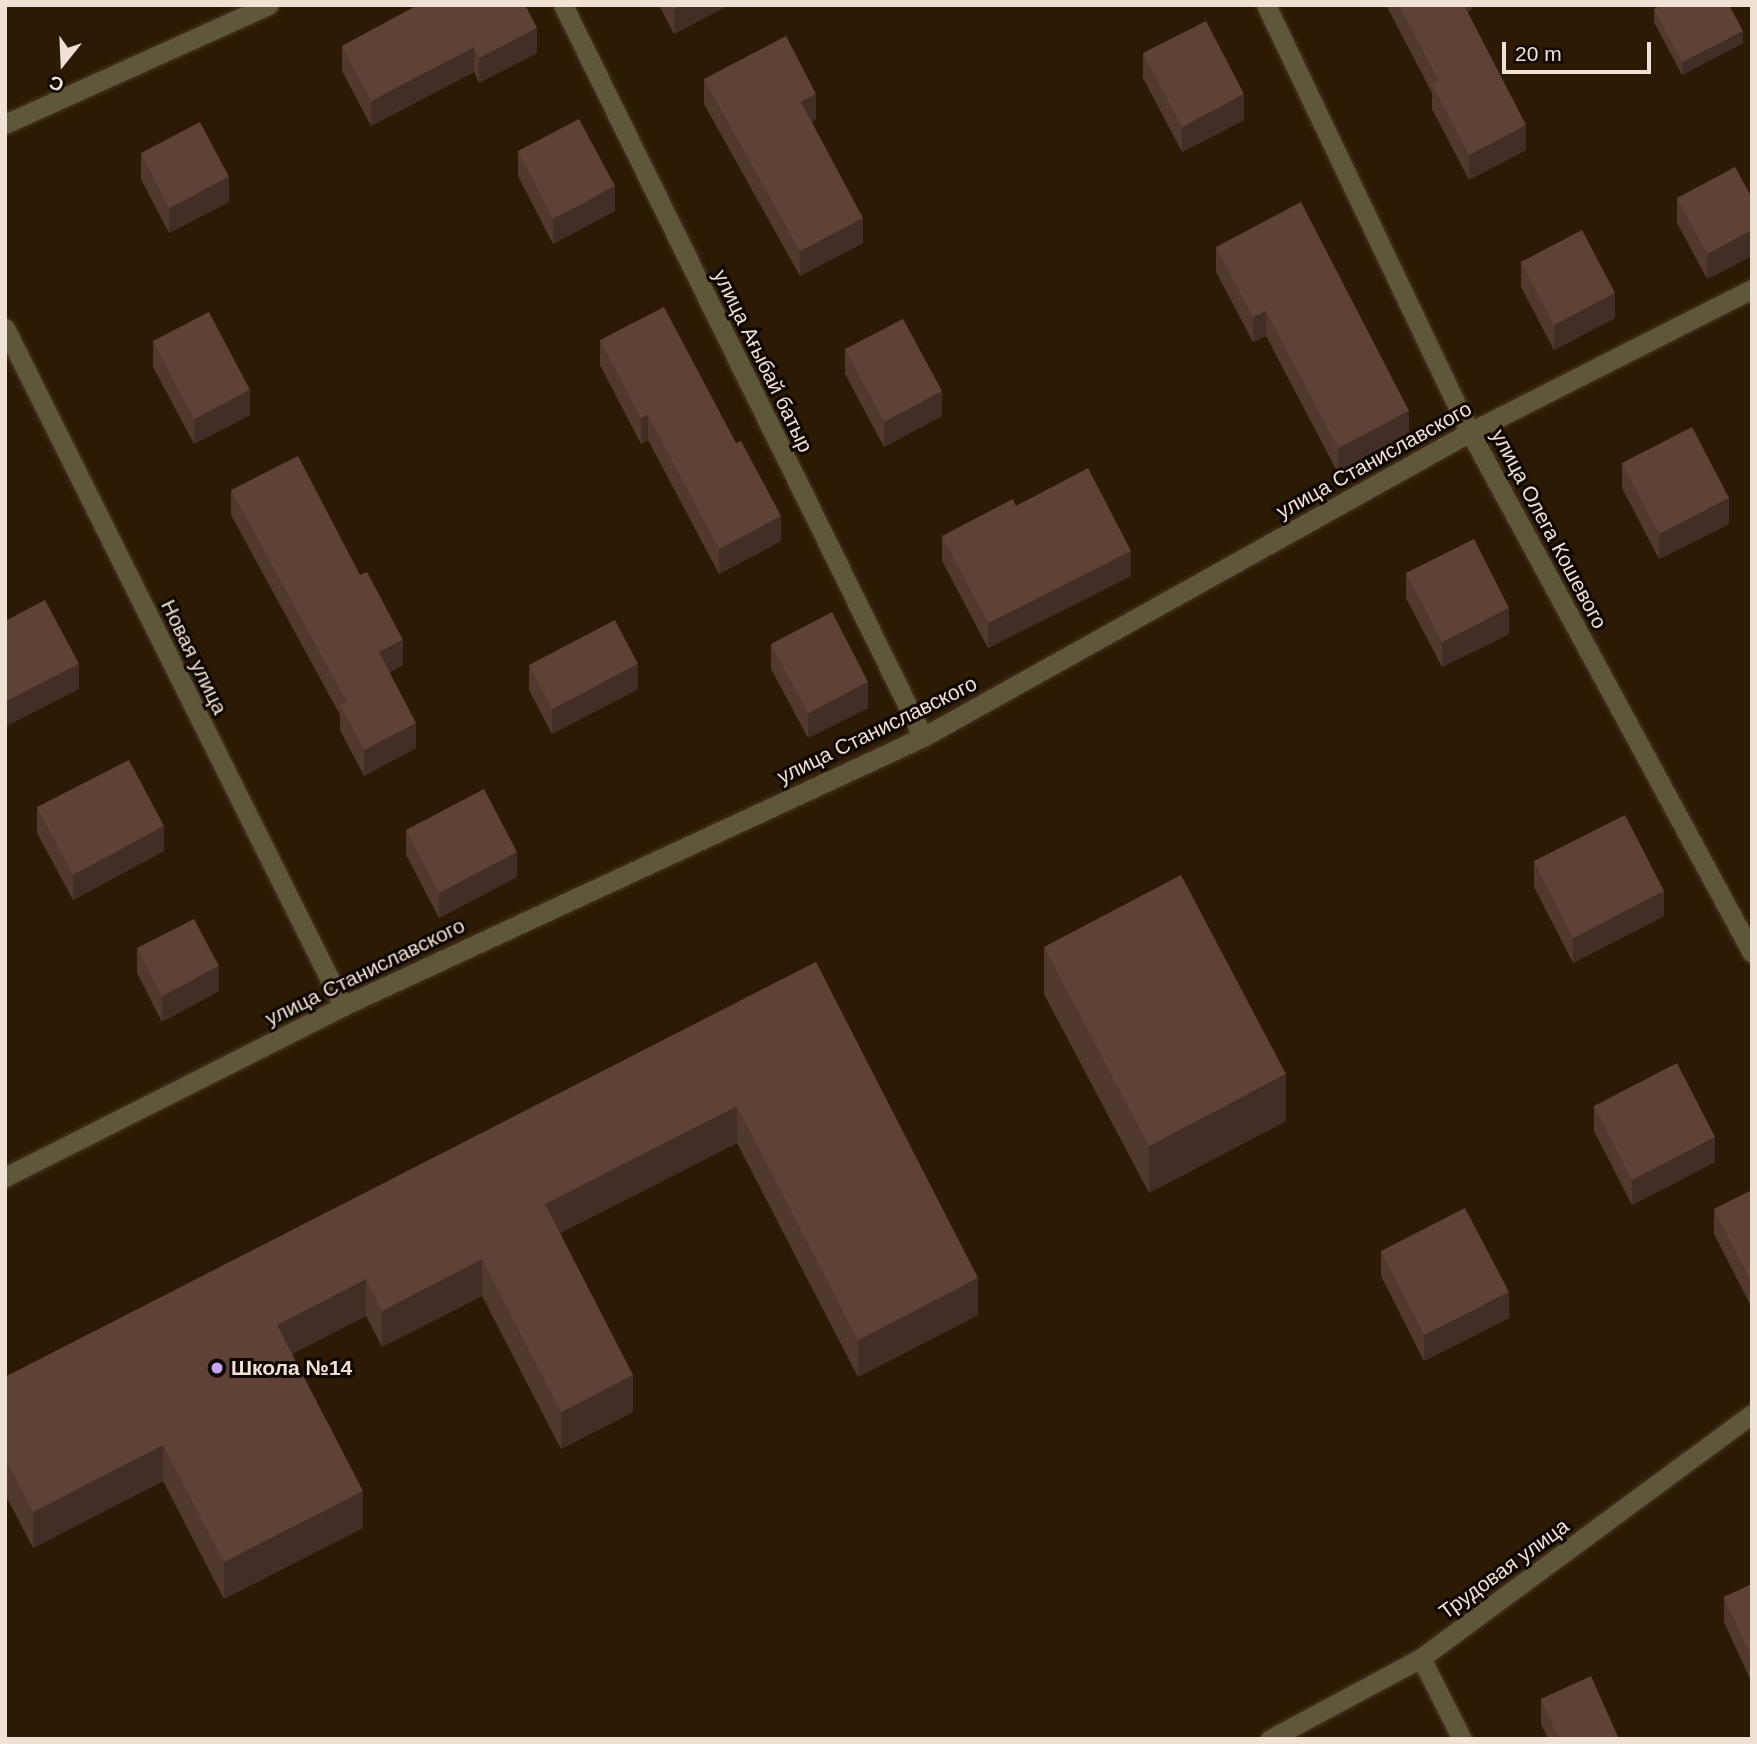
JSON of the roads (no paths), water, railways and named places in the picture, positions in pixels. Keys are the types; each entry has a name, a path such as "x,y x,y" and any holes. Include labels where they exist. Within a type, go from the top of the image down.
{"street":[{"path":"5,124 268,5"},
{"name":"улица Ағыбай батыр","path":"563,5 923,737"},
{"name":"улица Олега Кошевого","path":"1266,5 1470,432 1752,953"},
{"name":"улица Станиславского","path":"5,1178 343,1006 923,737 1470,432 1752,289"},
{"name":"Новая улица","path":"5,328 343,1006"},
{"name":"Трудовая улица","path":"1270,1739 1421,1658 1752,1414"},
{"path":"1421,1658 1462,1739"}],"place":[{"name":"Школа №14","path":"217,1368"}]}
